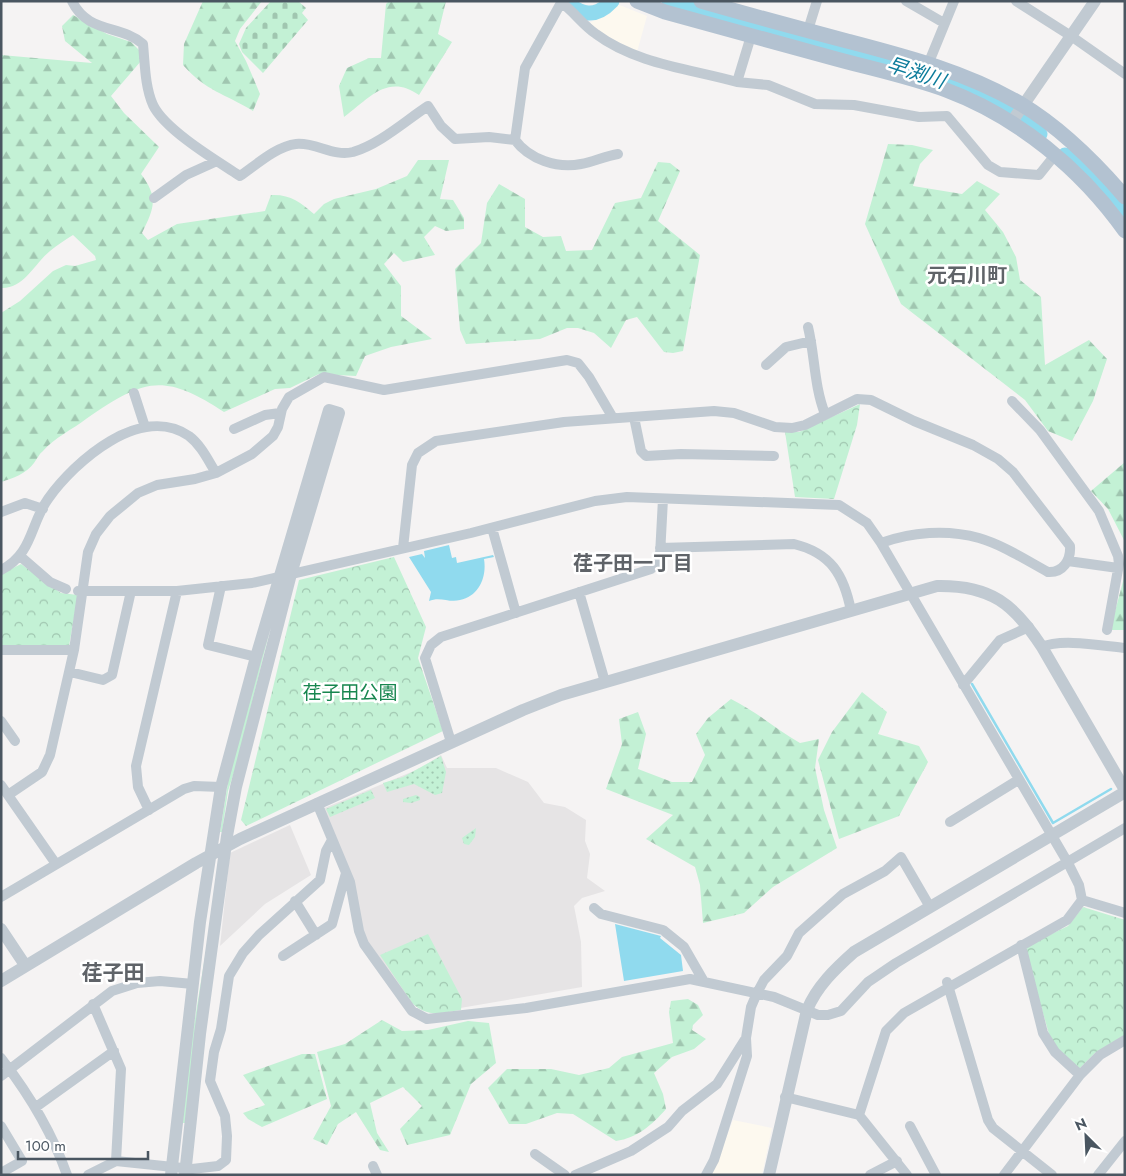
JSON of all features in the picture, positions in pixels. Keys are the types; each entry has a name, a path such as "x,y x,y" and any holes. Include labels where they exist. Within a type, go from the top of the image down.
{"main road":[{"path":"637,1 664,12 947,90 1016,114 1079,148 1125,197"},
{"path":"706,2 929,62 976,82 1016,114 1055,155 1085,182 1125,232"}],"street":[{"path":"72,1 75,9 92,24 133,36 143,44 147,86 158,115 217,161 240,176 285,147 292,145 298,144 332,152 353,152 384,136 428,106 441,126 455,139 489,137 515,140"},
{"path":"808,30 817,1"},
{"path":"906,1 944,23"},
{"path":"929,62 954,1"},
{"path":"1016,1 1071,36 1125,74"},
{"path":"1016,114 1095,1"},
{"path":"618,154 581,164 567,165 537,158 521,149 515,140 525,68 562,2 596,34 616,46 671,66 738,82 768,85 815,104 861,106 919,118 947,116 981,158 1000,172 1039,175 1055,155"},
{"path":"738,82 750,36"},
{"path":"154,198 186,176 217,161"},
{"path":"808,327 816,363 817,394 825,414"},
{"path":"766,365 786,347 811,341"},
{"path":"8,795 42,772 50,755 70,672 88,552 96,534 110,516 138,493 157,485 195,479 216,472 263,447 278,427 280,413 289,397 324,377 384,390 567,360 578,363 584,370 612,418"},
{"path":"134,393 145,427"},
{"path":"403,548 412,465 418,453 436,441 564,422 714,411 734,413 775,427 792,428 805,425 857,399 871,400 914,421 973,445 998,459 1013,472 1070,546 1068,561 1055,572 1048,572 980,538 927,533 900,536 881,543"},
{"path":"1012,401 1040,430 1099,511 1118,556 1118,568 1107,630"},
{"path":"172,1171 193,984 221,787 256,657 285,576 339,413 329,410 285,576 236,787 200,1034 186,1172"},
{"path":"234,429 266,415 280,413"},
{"path":"634,417 641,451 646,456 681,454 774,456"},
{"path":"1,570 15,563 20,556 43,509 53,494 99,448 118,436 145,427 157,426 188,435 198,443 216,472"},
{"path":"81,591 177,591 285,576 492,528 595,501 627,497 839,506 867,523 881,543 962,685 1068,863 1079,885 1082,900 1067,920 948,984 904,1014 886,1031 859,1115"},
{"path":"452,742 425,658 430,645 441,637 651,569 658,562 663,498"},
{"path":"1,512 25,503 43,509"},
{"path":"492,528 516,613"},
{"path":"660,548 794,544 810,548 838,570 851,611"},
{"path":"20,556 50,582 66,589"},
{"path":"1068,561 1118,568"},
{"path":"221,586 208,645 256,657"},
{"path":"1,981 210,855 317,803 523,710 605,682 937,586 958,586 998,598 1012,607 1029,627 1125,791 854,952 836,968 820,987 807,1010 785,1097 769,1175"},
{"path":"70,672 103,680 112,675 131,591"},
{"path":"150,810 138,788 136,766 177,591"},
{"path":"579,592 605,682"},
{"path":"962,685 1000,640 1029,627"},
{"path":"1042,647 1048,644 1078,644 1125,648"},
{"path":"1,650 74,650"},
{"path":"1,721 15,741"},
{"path":"950,822 1018,780"},
{"path":"1,785 56,864"},
{"path":"1,897 184,789 194,786 221,787"},
{"path":"317,803 354,892 359,930 364,944 412,1011 428,1019 526,1008 690,978 757,993 818,1015 828,1015 841,1010 868,982 1125,828"},
{"path":"88,1175 116,1161 186,1172 218,1166 226,1160 225,1116 210,1081 214,1052 221,1030 229,976 248,947 295,901 320,880 326,851 332,840"},
{"path":"706,1175 714,1160 747,1056 746,1038 751,1007 764,980 787,956 800,933 827,906 843,894 885,871 900,858 930,907"},
{"path":"283,956 332,924 346,872"},
{"path":"1082,900 1125,913"},
{"path":"295,901 316,935"},
{"path":"594,908 601,914 663,930 684,947 703,980"},
{"path":"1,929 25,965"},
{"path":"1021,945 1043,1033 1055,1052 1080,1075"},
{"path":"6,1073 112,991 137,983 160,981 193,984"},
{"path":"948,984 988,1120 993,1128 1052,1175"},
{"path":"93,1004 121,1069 116,1161"},
{"path":"575,1175 631,1151 668,1127 682,1111 717,1084 746,1038"},
{"path":"1004,1175 1080,1075 1100,1055 1125,1040"},
{"path":"36,1107 114,1052"},
{"path":"1,1058 6,1073 36,1107 54,1141 67,1175"},
{"path":"785,1097 859,1115 907,1175"},
{"path":"1,1126 22,1161 1,1173"},
{"path":"910,1126 936,1175"},
{"path":"1098,1175 1125,1141"},
{"path":"535,1154 565,1175"},
{"path":"870,1175 897,1161"}],"shaded area":[{"path":"617,4 647,16 637,52 598,31 590,23"},
{"path":"441,755 447,768 496,768 528,782 544,803 565,807 586,820 585,841 590,854 587,878 605,891 582,898 574,906 581,942 582,987 431,1013 410,1002 365,944 322,809 421,768"},
{"path":"290,825 311,875 265,904 220,946 230,853"},
{"path":"733,1120 772,1128 762,1175 712,1175"}],"green space":[{"path":"203,1 262,1 240,29 235,41 260,94 253,111 208,87 183,65 184,44"},
{"path":"271,1 298,1 306,8 302,13 308,20 263,73 242,52 239,44 246,28"},
{"path":"389,1 446,1 438,34 452,42 419,95 398,86 388,87 371,96 344,117 339,86 347,68 369,58 381,58 386,4"},
{"path":"73,15 107,34 131,42 139,50 141,61 111,96 124,113 159,147 141,174 147,182 153,203 142,233 148,240 177,224 265,211 271,195 289,197 314,214 324,204 334,199 376,189 407,176 418,160 449,160 440,199 453,200 464,218 464,229 446,231 435,226 424,237 435,255 403,262 394,253 384,264 401,286 401,316 432,339 391,347 365,356 356,376 319,374 290,388 275,389 224,412 203,399 169,386 139,389 123,395 58,438 47,446 31,467 23,473 1,482 1,313 20,301 53,271 66,265 75,266 96,260 95,256 73,235 44,256 22,280 9,287 1,288 1,55 92,63 65,41 62,26"},
{"path":"888,144 912,145 933,150 920,164 913,186 962,194 977,181 1000,194 985,210 1003,232 1016,257 1020,280 1041,297 1045,365 1089,340 1107,359 1093,401 1072,441 1048,431 1025,400 901,304 865,224"},
{"path":"658,162 670,163 680,171 658,221 700,255 683,351 664,352 637,317 626,320 611,348 594,333 578,328 567,328 540,339 466,344 460,330 455,269 481,243 487,203 499,184 525,199 525,227 543,237 561,236 566,251 592,250 615,203 641,198"},
{"path":"860,404 857,425 834,499 795,497 785,432 799,432"},
{"path":"1125,462 1125,542 1108,509 1091,491"},
{"name":"荏子田公園","path":"394,557 426,627 418,658 443,731 246,826 241,820 299,580"},
{"path":"21,564 61,593 78,595 69,646 1,646 1,574"},
{"path":"1125,574 1125,630 1110,630"},
{"path":"279,593 237,763 228,791 222,832 220,832 229,776"},
{"path":"862,692 887,712 878,734 919,746 928,762 899,816 839,839 818,760 832,732"},
{"path":"731,699 800,743 819,739 815,768 824,810 837,848 773,887 744,913 703,923 700,885 695,867 646,839 673,815 606,789 622,744 619,719 638,712 646,734 638,769 672,782 692,782 705,755 696,734 708,718"},
{"path":"441,756 446,772 442,793 435,795 414,784 387,792 383,783 403,777"},
{"path":"371,790 375,798 330,817 326,809"},
{"path":"416,795 420,797 420,800 411,803 403,802 403,799"},
{"path":"476,828 475,837 469,845 464,844 462,838"},
{"path":"1083,907 1125,920 1125,1035 1095,1053 1079,1069 1060,1052 1049,1034 1024,947 1068,926"},
{"path":"212,913 185,1123 182,1123 192,1037"},
{"path":"428,934 462,999 461,1010 429,1013 418,1008 412,1003 380,955"},
{"path":"688,999 698,1005 703,1015 693,1025 692,1030 706,1039 694,1049 672,1057 654,1073 663,1094 666,1109 650,1125 631,1137 616,1141 573,1114 557,1113 526,1124 509,1124 488,1088 507,1069 551,1069 579,1075 609,1068 622,1057 673,1043 669,1012 671,1001"},
{"path":"382,1020 402,1031 428,1030 468,1021 489,1023 496,1063 471,1084 450,1135 407,1145 400,1129 422,1106 403,1087 370,1103 377,1133 389,1152 380,1150 356,1112 338,1124 327,1145 313,1139 331,1106 317,1052 345,1044"},
{"path":"302,1054 315,1054 327,1099 262,1127 248,1119 243,1113 265,1105 243,1075"}],"water":[{"path":"449,545 452,558 456,557 457,563 493,555 494,557 484,559 483,579 477,590 467,598 456,601 437,599 429,601 431,592 409,557 422,554 425,558 424,551"},
{"path":"615,924 661,936 660,938 681,955 683,971 624,981"}],"waterway":[{"name":"早渕川","path":"564,1 576,9 588,13 599,11 612,1"},
{"name":"早渕川","path":"669,1 927,75 985,100 1040,134"},
{"name":"早渕川","path":"1065,155 1115,203 1125,217"},
{"path":"972,684 1053,823 1111,789"}],"district":[{"name":"元石川町","path":"967,275"},
{"name":"荏子田一丁目","path":"633,563"},
{"name":"荏子田","path":"113,973"}]}
